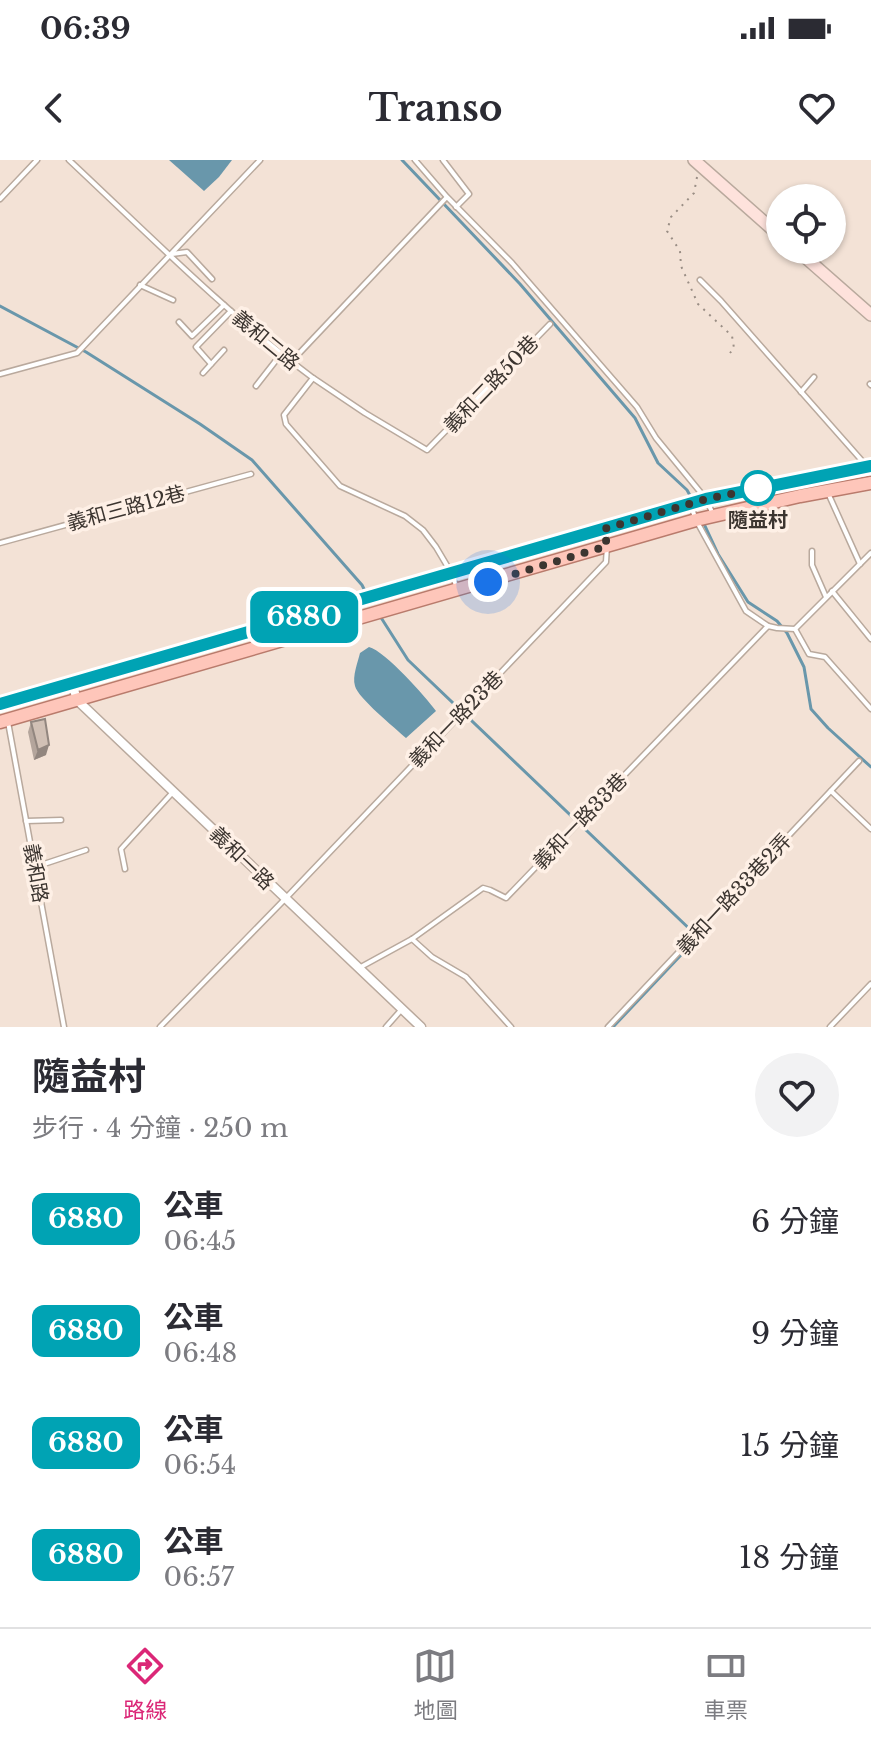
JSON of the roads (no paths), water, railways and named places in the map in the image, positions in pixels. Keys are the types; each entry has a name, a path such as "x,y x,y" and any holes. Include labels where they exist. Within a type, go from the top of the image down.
{"main road":[{"path":"2,704 706,499 869,466"},
{"path":"795,480 800,496"},
{"path":"4,721 696,520 871,483"}],"street":[{"path":"696,162 766,224"},
{"path":"813,264 871,315"},
{"name":"義和一路","path":"72,683 77,700 421,1027"},
{"path":"2,704 4,721"}],"lane":[{"path":"0,199 37,160"},
{"name":"義和二路","path":"69,160 224,305 313,378 284,415 286,424 340,486 405,516 423,530 452,574 458,591"},
{"path":"0,374 77,353 260,160"},
{"path":"415,160 446,198 512,263 637,407 656,438 706,499 713,516"},
{"path":"443,160 469,194 456,207"},
{"path":"291,362 446,198"},
{"path":"170,255 187,252 212,279"},
{"path":"700,280 869,466"},
{"path":"140,285 173,300"},
{"path":"179,322 192,336 224,305"},
{"path":"211,364 196,347 231,311"},
{"name":"義和二路50巷","path":"313,378 427,450 550,324"},
{"path":"203,373 224,350"},
{"path":"256,386 281,354"},
{"path":"801,392 814,377"},
{"name":"義和三路12巷","path":"0,543 251,474"},
{"path":"826,491 860,564"},
{"path":"690,504 746,611 768,626 795,629 869,555"},
{"path":"604,529 607,546"},
{"name":"義和一路23巷","path":"160,1027 606,562 607,546"},
{"path":"812,551 812,565 826,597"},
{"path":"869,555 871,563"},
{"path":"832,591 871,639"},
{"name":"義和一路33巷","path":"359,968 412,939 483,888 506,898 768,626"},
{"path":"795,629 809,654 825,657 871,709"},
{"name":"義和路","path":"4,721 64,1027"},
{"name":"義和一路33巷2弄","path":"608,1027 859,761"},
{"path":"831,791 871,829"},
{"path":"125,869 121,849 173,792"},
{"path":"26,821 61,820"},
{"path":"35,867 86,850"},
{"path":"412,939 432,957 466,977 511,1027"},
{"path":"830,1027 871,984"},
{"path":"386,1027 402,1009"}],"water":[{"path":"169,160 232,160 204,191"},
{"path":"369,647 395,665 436,711 406,738 370,705 355,686 360,653"}],"waterway":[{"path":"402,160 520,284 635,418 658,463 687,490 692,499"},
{"path":"0,306 86,352 252,460 366,593"},
{"path":"704,524 718,554 748,602 777,621 787,633 804,667 811,709 871,767"},
{"path":"380,616 408,660 698,937 613,1027"}],"place":[{"name":"隨益村","path":"758,488"}]}
